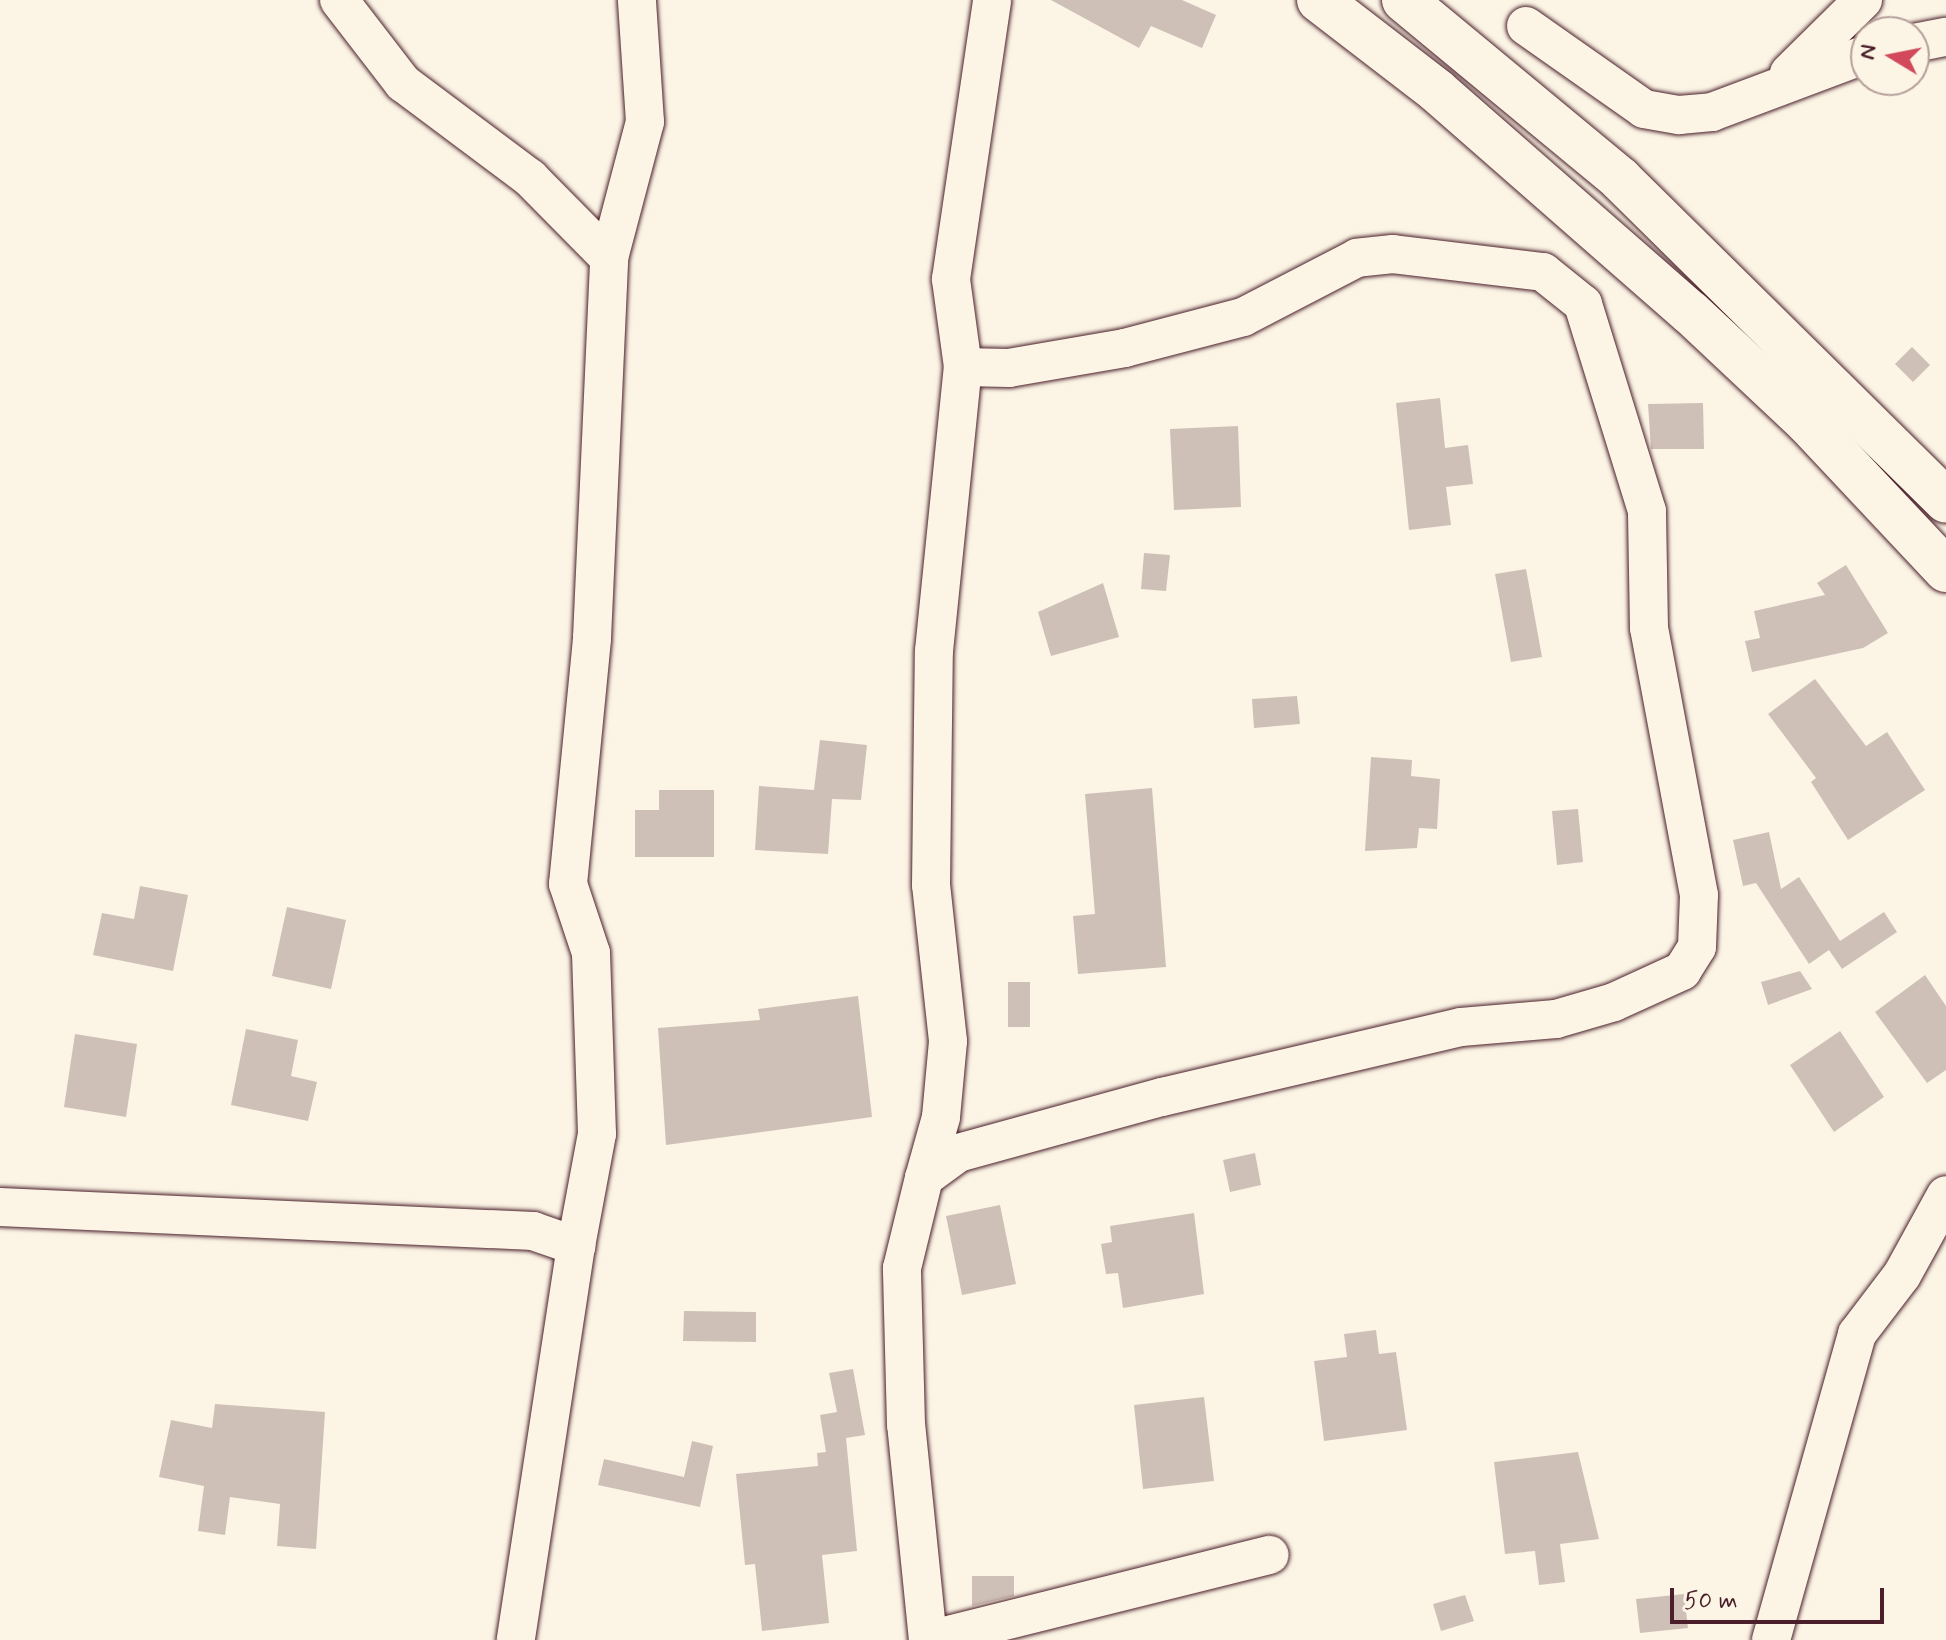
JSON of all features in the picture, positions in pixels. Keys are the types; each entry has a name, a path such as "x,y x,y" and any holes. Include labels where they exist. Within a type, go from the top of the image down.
{"main road":[{"path":"1319,0 1437,91 1691,313 1807,422 1946,570"},
{"path":"1404,0 1493,69 1784,335 1946,501"}],"street":[{"path":"339,0 403,83 530,178 609,258"},
{"path":"516,1640 576,1246 597,1134 591,953 568,884 592,638 609,258 645,122 637,0"},
{"path":"992,0 956,215 951,279 963,367 934,651 931,885 948,1041 941,1117 902,1268 906,1425 928,1640 1270,1555"},
{"path":"1778,83 1863,0"},
{"path":"1493,69 1528,13 1644,109 1712,112 1778,83 1850,59"},
{"path":"924,1178 958,1153 1162,1097 1461,1027 1556,1019 1614,1002 1682,971 1697,947 1699,895 1649,628 1647,511 1583,304 1543,272 1393,254 1357,258 1243,317 1125,348 1009,368 963,367"},
{"path":"1771,1640 1857,1334 1902,1275 1946,1195"},
{"path":"0,1207 533,1231 576,1246"}],"building":[{"path":"1051,0 1182,0 1216,15 1202,48 1151,26 1139,48"},
{"path":"1912,347 1930,365 1913,382 1895,364"},
{"path":"1440,398 1445,448 1468,445 1473,484 1446,487 1451,525 1409,530 1396,403"},
{"path":"1703,403 1704,449 1651,449 1648,404"},
{"path":"1238,426 1241,507 1174,510 1170,429"},
{"path":"1144,553 1170,555 1166,591 1141,589"},
{"path":"1846,565 1888,633 1863,648 1752,672 1745,641 1760,638 1754,611 1825,595 1817,583"},
{"path":"1526,569 1542,657 1511,662 1495,574"},
{"path":"1103,583 1119,637 1051,656 1038,612"},
{"path":"1815,679 1866,746 1887,732 1925,790 1848,840 1811,782 1816,778 1768,714"},
{"path":"1297,696 1300,724 1254,728 1252,699"},
{"path":"820,740 867,745 861,800 832,799 828,854 755,850 759,786 814,790"},
{"path":"1371,757 1412,760 1411,776 1440,779 1437,829 1419,828 1417,848 1365,851"},
{"path":"1152,788 1166,967 1078,974 1073,916 1095,914 1085,794"},
{"path":"659,790 714,790 714,857 635,857 635,810 659,810"},
{"path":"1578,809 1583,862 1557,865 1552,811"},
{"path":"1769,832 1781,889 1799,877 1840,941 1884,912 1897,932 1842,969 1829,950 1809,964 1756,883 1743,886 1733,840"},
{"path":"140,886 188,895 173,971 93,955 102,913 134,919"},
{"path":"287,907 346,920 331,989 272,976"},
{"path":"1800,971 1812,989 1768,1005 1761,982"},
{"path":"1925,975 1946,1006 1946,1070 1927,1083 1875,1012"},
{"path":"1008,982 1030,982 1030,1027 1008,1027"},
{"path":"858,996 872,1117 666,1145 658,1028 760,1020 758,1009"},
{"path":"246,1029 298,1040 291,1076 317,1082 308,1121 231,1105"},
{"path":"1840,1031 1884,1097 1834,1132 1790,1065"},
{"path":"75,1034 137,1044 126,1117 64,1107"},
{"path":"1255,1153 1261,1185 1230,1192 1223,1160"},
{"path":"1000,1205 1016,1284 962,1295 946,1216"},
{"path":"1194,1213 1204,1294 1123,1308 1118,1273 1106,1274 1101,1244 1112,1242 1110,1226"},
{"path":"684,1311 756,1312 756,1342 683,1341"},
{"path":"1376,1330 1379,1354 1396,1352 1407,1430 1324,1441 1314,1361 1347,1357 1344,1334"},
{"path":"853,1369 865,1435 846,1438 857,1551 822,1555 829,1623 762,1631 755,1564 745,1565 736,1474 818,1466 817,1453 826,1452 820,1415 837,1412 829,1373"},
{"path":"1204,1397 1214,1481 1143,1489 1134,1405"},
{"path":"215,1404 325,1412 316,1549 277,1546 280,1504 230,1497 225,1535 198,1531 204,1486 159,1477 171,1420 212,1428"},
{"path":"692,1441 713,1446 700,1507 598,1485 604,1459 684,1477"},
{"path":"1578,1452 1599,1539 1560,1544 1565,1582 1539,1585 1535,1551 1505,1554 1494,1462"},
{"path":"972,1576 1014,1576 1014,1596 972,1606"},
{"path":"1684,1594 1688,1628 1640,1633 1636,1599"},
{"path":"1465,1595 1474,1621 1441,1631 1433,1604"}]}
